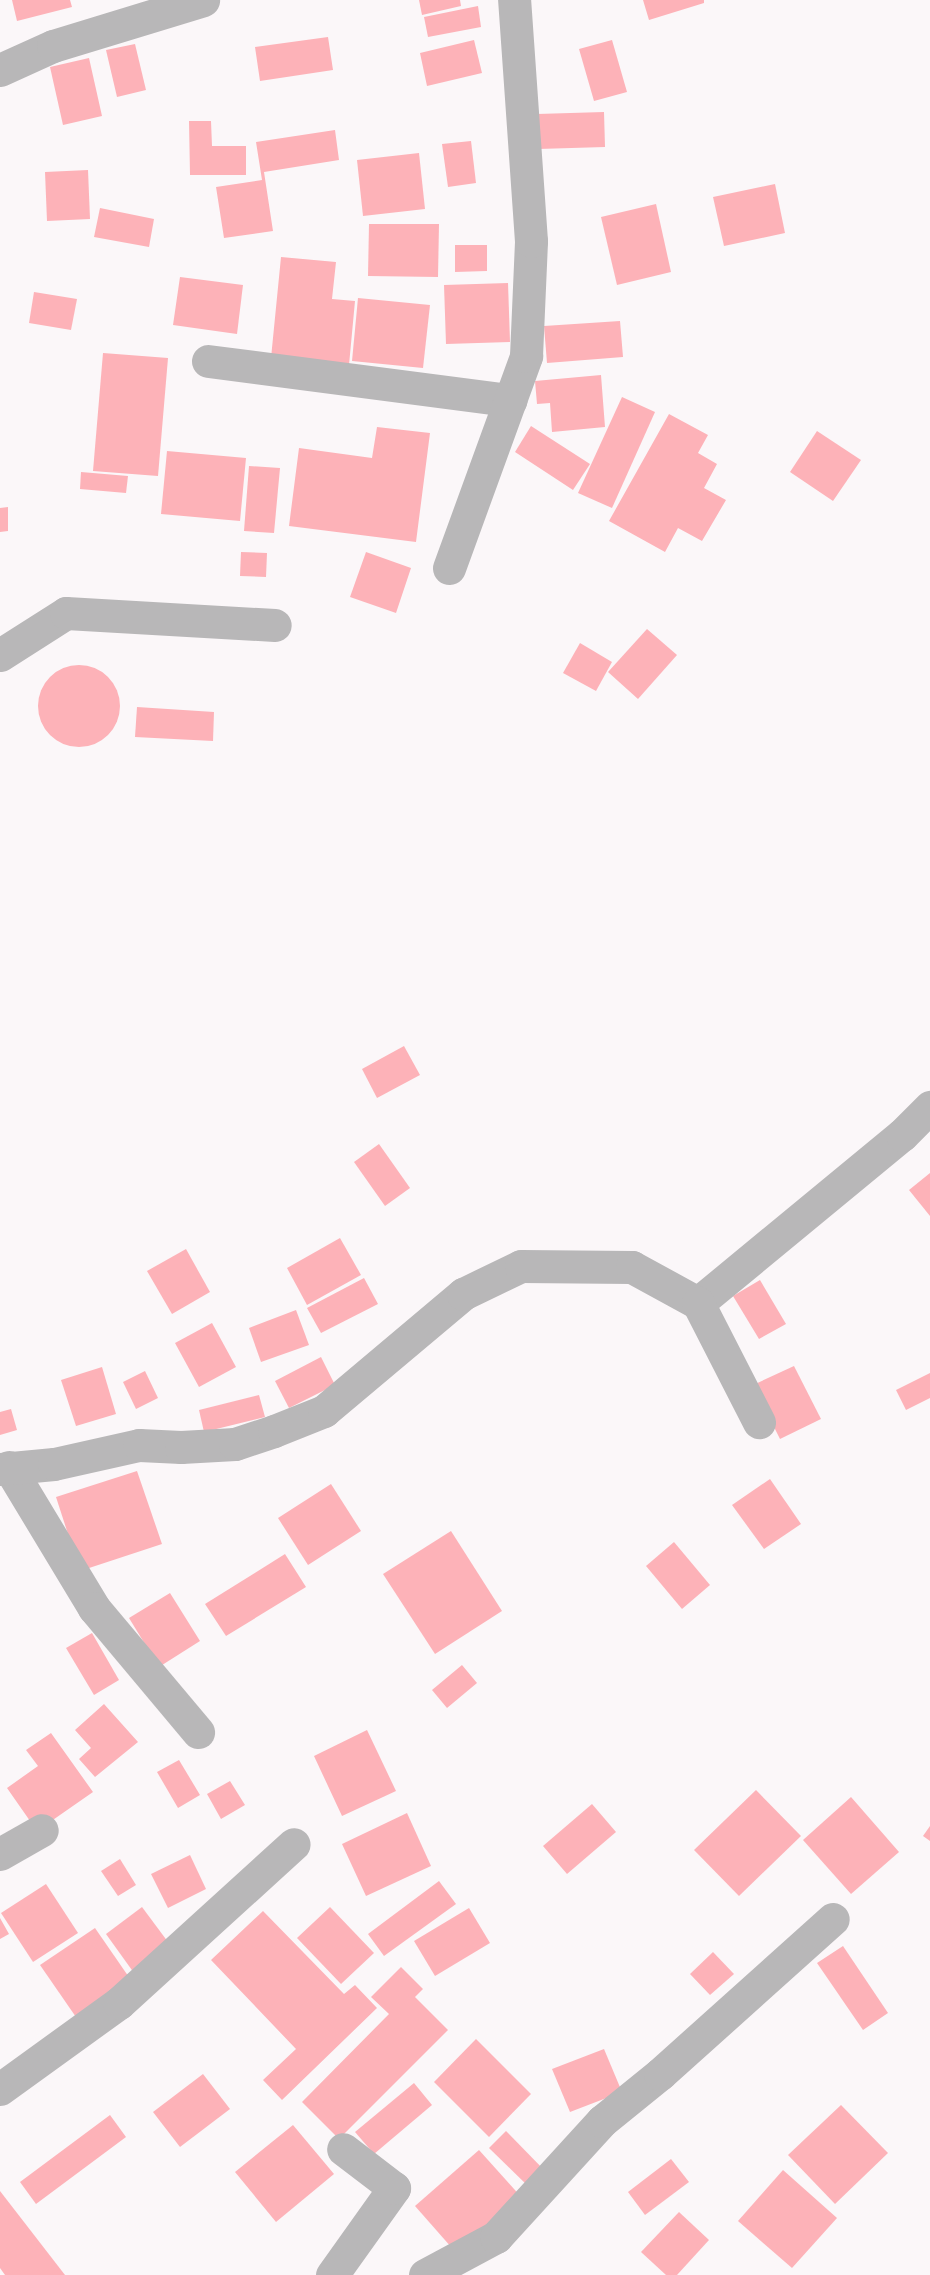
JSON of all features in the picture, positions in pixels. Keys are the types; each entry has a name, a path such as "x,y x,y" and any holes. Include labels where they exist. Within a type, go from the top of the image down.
{"street":[{"path":"0,70 53,46 203,0"},
{"path":"449,568 526,356 531,241 514,0"},
{"path":"208,361 510,400"},
{"path":"0,655 66,613 275,625"},
{"path":"698,1303 902,1135 930,1107"},
{"path":"198,1732 94,1608 4,1468 54,1464 139,1446 181,1447 235,1444 274,1431 324,1411 463,1294 521,1266 632,1267 698,1303 759,1422"},
{"path":"0,1854 42,1830"},
{"path":"0,2089 119,2003 294,1844"},
{"path":"425,2275 496,2236 602,2121 660,2074 833,1919"},
{"path":"332,2275 394,2188 343,2148"}],"building":[{"path":"12,0 70,0 72,7 17,21"},
{"path":"419,0 460,0 461,6 422,15"},
{"path":"643,0 704,0 704,3 649,20"},
{"path":"478,6 481,27 428,37 424,17"},
{"path":"328,37 333,70 260,81 255,47"},
{"path":"474,40 482,73 427,86 420,53"},
{"path":"612,40 627,92 594,101 579,49"},
{"path":"135,44 146,90 117,97 106,50"},
{"path":"89,58 102,116 63,125 50,67"},
{"path":"604,112 605,147 538,149 537,114"},
{"path":"189,121 211,121 212,146 246,146 246,175 190,175"},
{"path":"335,130 339,160 264,172 273,231 224,238 216,187 262,180 256,142"},
{"path":"471,141 476,183 448,187 442,144"},
{"path":"419,153 425,209 363,216 357,160"},
{"path":"88,170 90,219 47,221 45,172"},
{"path":"775,184 785,233 724,246 713,197"},
{"path":"656,204 671,272 617,285 601,217"},
{"path":"100,208 154,219 149,247 94,237"},
{"path":"369,224 439,224 438,277 368,276"},
{"path":"455,245 487,245 487,271 455,272"},
{"path":"281,257 336,262 332,299 355,301 349,365 271,358"},
{"path":"180,277 243,285 237,334 173,325"},
{"path":"508,283 510,342 446,344 444,285"},
{"path":"34,292 77,299 71,330 29,323"},
{"path":"358,298 430,305 423,368 352,361"},
{"path":"620,321 623,357 547,363 544,326"},
{"path":"103,353 168,358 158,476 93,471"},
{"path":"601,375 605,427 552,432 550,403 537,404 535,381"},
{"path":"622,397 655,412 612,508 578,493"},
{"path":"669,414 708,435 698,453 717,464 704,488 726,500 702,541 678,528 665,552 609,521"},
{"path":"531,426 590,464 573,490 515,452"},
{"path":"377,427 430,433 416,542 289,526 299,448 372,458"},
{"path":"817,431 861,460 833,501 790,472"},
{"path":"167,451 246,458 240,521 161,514"},
{"path":"249,466 280,468 274,533 244,531"},
{"path":"81,472 128,476 126,493 80,489"},
{"path":"8,507 8,531 0,532 0,508"},
{"path":"241,552 267,553 266,577 240,576"},
{"path":"366,552 411,568 396,613 350,597"},
{"path":"647,629 677,655 638,699 608,672"},
{"path":"580,643 612,662 596,691 563,673"},
{"path":"79,665 95,668 108,677 117,690 120,706 117,722 108,735 95,744 79,747 63,744 50,735 41,722 38,706 41,690 50,677 63,668"},
{"path":"137,707 214,712 213,741 135,737"},
{"path":"404,1046 420,1075 377,1098 362,1069"},
{"path":"379,1144 410,1188 385,1206 354,1162"},
{"path":"930,1173 930,1216 909,1190"},
{"path":"340,1238 361,1275 307,1305 287,1268"},
{"path":"186,1249 210,1292 172,1314 147,1271"},
{"path":"364,1278 378,1304 321,1333 307,1308"},
{"path":"760,1280 786,1324 759,1339 733,1296"},
{"path":"296,1310 309,1345 261,1362 249,1328"},
{"path":"212,1323 236,1367 199,1387 175,1343"},
{"path":"321,1357 335,1385 289,1408 275,1381"},
{"path":"794,1366 821,1419 780,1439 753,1385"},
{"path":"102,1367 116,1414 76,1426 61,1380"},
{"path":"145,1371 158,1398 136,1409 123,1382"},
{"path":"930,1373 930,1398 906,1410 896,1390"},
{"path":"259,1395 265,1417 204,1432 199,1410"},
{"path":"11,1409 17,1430 0,1435 0,1412"},
{"path":"137,1471 162,1544 80,1571 56,1497"},
{"path":"770,1479 801,1524 764,1549 732,1505"},
{"path":"331,1484 361,1531 308,1565 278,1518"},
{"path":"451,1531 502,1611 435,1654 383,1574"},
{"path":"674,1542 710,1585 682,1609 646,1566"},
{"path":"285,1554 306,1587 226,1636 205,1604"},
{"path":"170,1593 200,1641 159,1667 129,1618"},
{"path":"92,1633 119,1680 94,1695 66,1648"},
{"path":"462,1665 477,1683 447,1708 432,1690"},
{"path":"104,1704 138,1742 95,1777 79,1759 91,1748 75,1730"},
{"path":"367,1730 396,1791 342,1816 314,1756"},
{"path":"51,1733 93,1792 37,1831 7,1788 38,1766 26,1750"},
{"path":"179,1760 200,1795 178,1808 157,1772"},
{"path":"230,1781 245,1805 221,1819 207,1794"},
{"path":"756,1790 801,1836 739,1896 694,1850"},
{"path":"851,1797 899,1852 851,1894 803,1840"},
{"path":"592,1804 616,1832 567,1874 543,1846"},
{"path":"407,1813 431,1866 366,1896 342,1844"},
{"path":"930,1826 930,1841 923,1836"},
{"path":"190,1855 206,1889 168,1908 151,1874"},
{"path":"120,1859 136,1885 118,1896 101,1871"},
{"path":"439,1881 456,1904 384,1956 368,1934"},
{"path":"46,1884 78,1933 33,1962 1,1913"},
{"path":"142,1907 171,1946 134,1973 106,1934"},
{"path":"330,1907 374,1953 341,1984 297,1938"},
{"path":"469,1908 490,1943 435,1976 414,1941"},
{"path":"263,1911 344,1994 355,1985 377,2008 282,2100 263,2080 296,2049 211,1960"},
{"path":"0,1918 9,1934 0,1939"},
{"path":"95,1928 133,1983 78,2020 40,1965"},
{"path":"843,1946 888,2013 863,2030 817,1963"},
{"path":"713,1952 734,1974 710,1995 690,1974"},
{"path":"401,1967 423,1989 415,1997 448,2030 339,2139 302,2102 389,2014 371,1997"},
{"path":"476,2039 531,2094 489,2137 434,2082"},
{"path":"604,2049 622,2092 570,2112 552,2069"},
{"path":"203,2074 230,2109 180,2147 153,2112"},
{"path":"414,2083 432,2105 374,2154 355,2132"},
{"path":"841,2105 888,2153 835,2204 788,2155"},
{"path":"110,2115 126,2137 36,2204 20,2182"},
{"path":"293,2125 334,2174 276,2222 235,2172"},
{"path":"506,2131 547,2173 531,2189 489,2148"},
{"path":"479,2150 523,2199 459,2256 415,2206"},
{"path":"671,2159 689,2182 645,2215 628,2192"},
{"path":"783,2170 837,2218 792,2268 738,2221"},
{"path":"0,2191 65,2275 5,2275 0,2268"},
{"path":"679,2212 709,2240 677,2275 666,2275 641,2252"}]}
